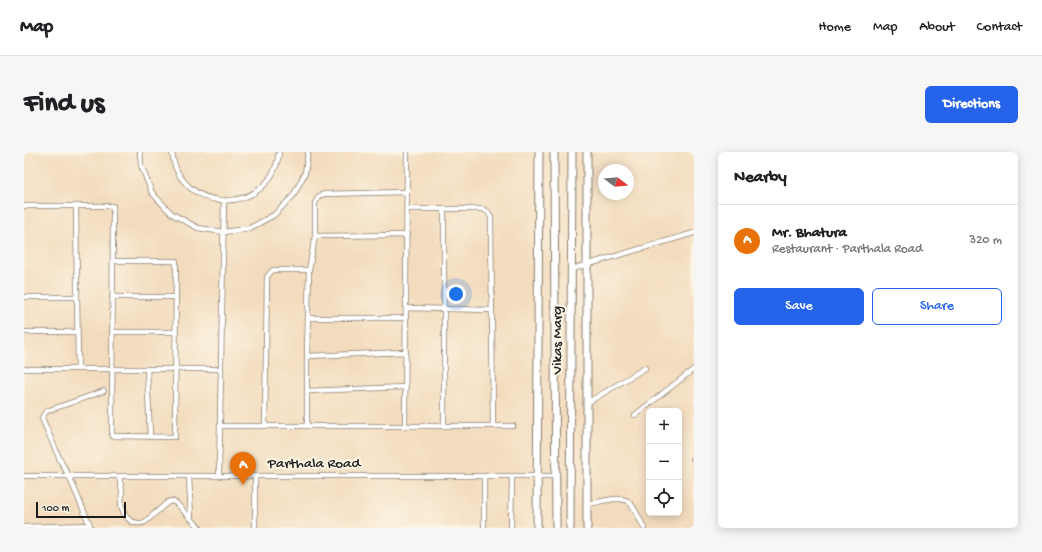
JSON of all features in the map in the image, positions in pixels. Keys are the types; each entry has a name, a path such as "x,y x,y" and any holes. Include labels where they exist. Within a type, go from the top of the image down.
{"street":[{"path":"140,152 141,165 152,193 172,214 198,228 224,232 250,228 274,215 293,196 305,173 308,152"},
{"path":"172,152 178,173 185,183 194,191 208,198 224,201 236,200 249,196 262,187 272,175 278,160 279,152"},
{"path":"405,426 407,152"},
{"path":"537,528 539,152"},
{"name":"Vikas Marg","path":"554,152 556,528"},
{"name":"Vikas Marg","path":"570,528 572,152"},
{"path":"587,152 587,528"},
{"path":"307,426 309,270 315,236 315,203 319,196 324,194 407,192"},
{"path":"219,476 224,201"},
{"path":"24,206 113,206 112,436 175,437 176,261 113,261"},
{"path":"76,206 78,369"},
{"path":"407,209 483,209 488,212 491,217 493,426"},
{"path":"444,210 444,426"},
{"path":"572,269 694,233"},
{"path":"315,236 407,235"},
{"path":"265,426 268,278 270,272 273,270 309,270"},
{"path":"24,297 77,297"},
{"path":"112,297 176,297"},
{"path":"406,308 492,310"},
{"path":"308,318 406,318"},
{"path":"24,332 77,332"},
{"path":"112,332 176,332"},
{"path":"307,356 406,352"},
{"path":"587,404 645,368"},
{"path":"24,369 221,369"},
{"path":"147,369 150,437"},
{"path":"635,415 694,369"},
{"path":"307,391 406,387"},
{"path":"24,527 90,526 42,418 47,412 104,391"},
{"path":"220,426 513,426"},
{"name":"Parthala Road","path":"24,476 556,476"},
{"path":"119,476 122,491 121,504 124,514 134,523 141,524 145,522 168,502 172,501 176,502 200,528"},
{"path":"189,476 191,519"},
{"path":"255,476 255,528"},
{"path":"484,476 484,528"},
{"path":"511,528 512,476"},
{"path":"587,504 619,499 625,500 630,503 644,528"}],"place":[{"name":"Mr. Bhatura","path":"243,485"}]}
